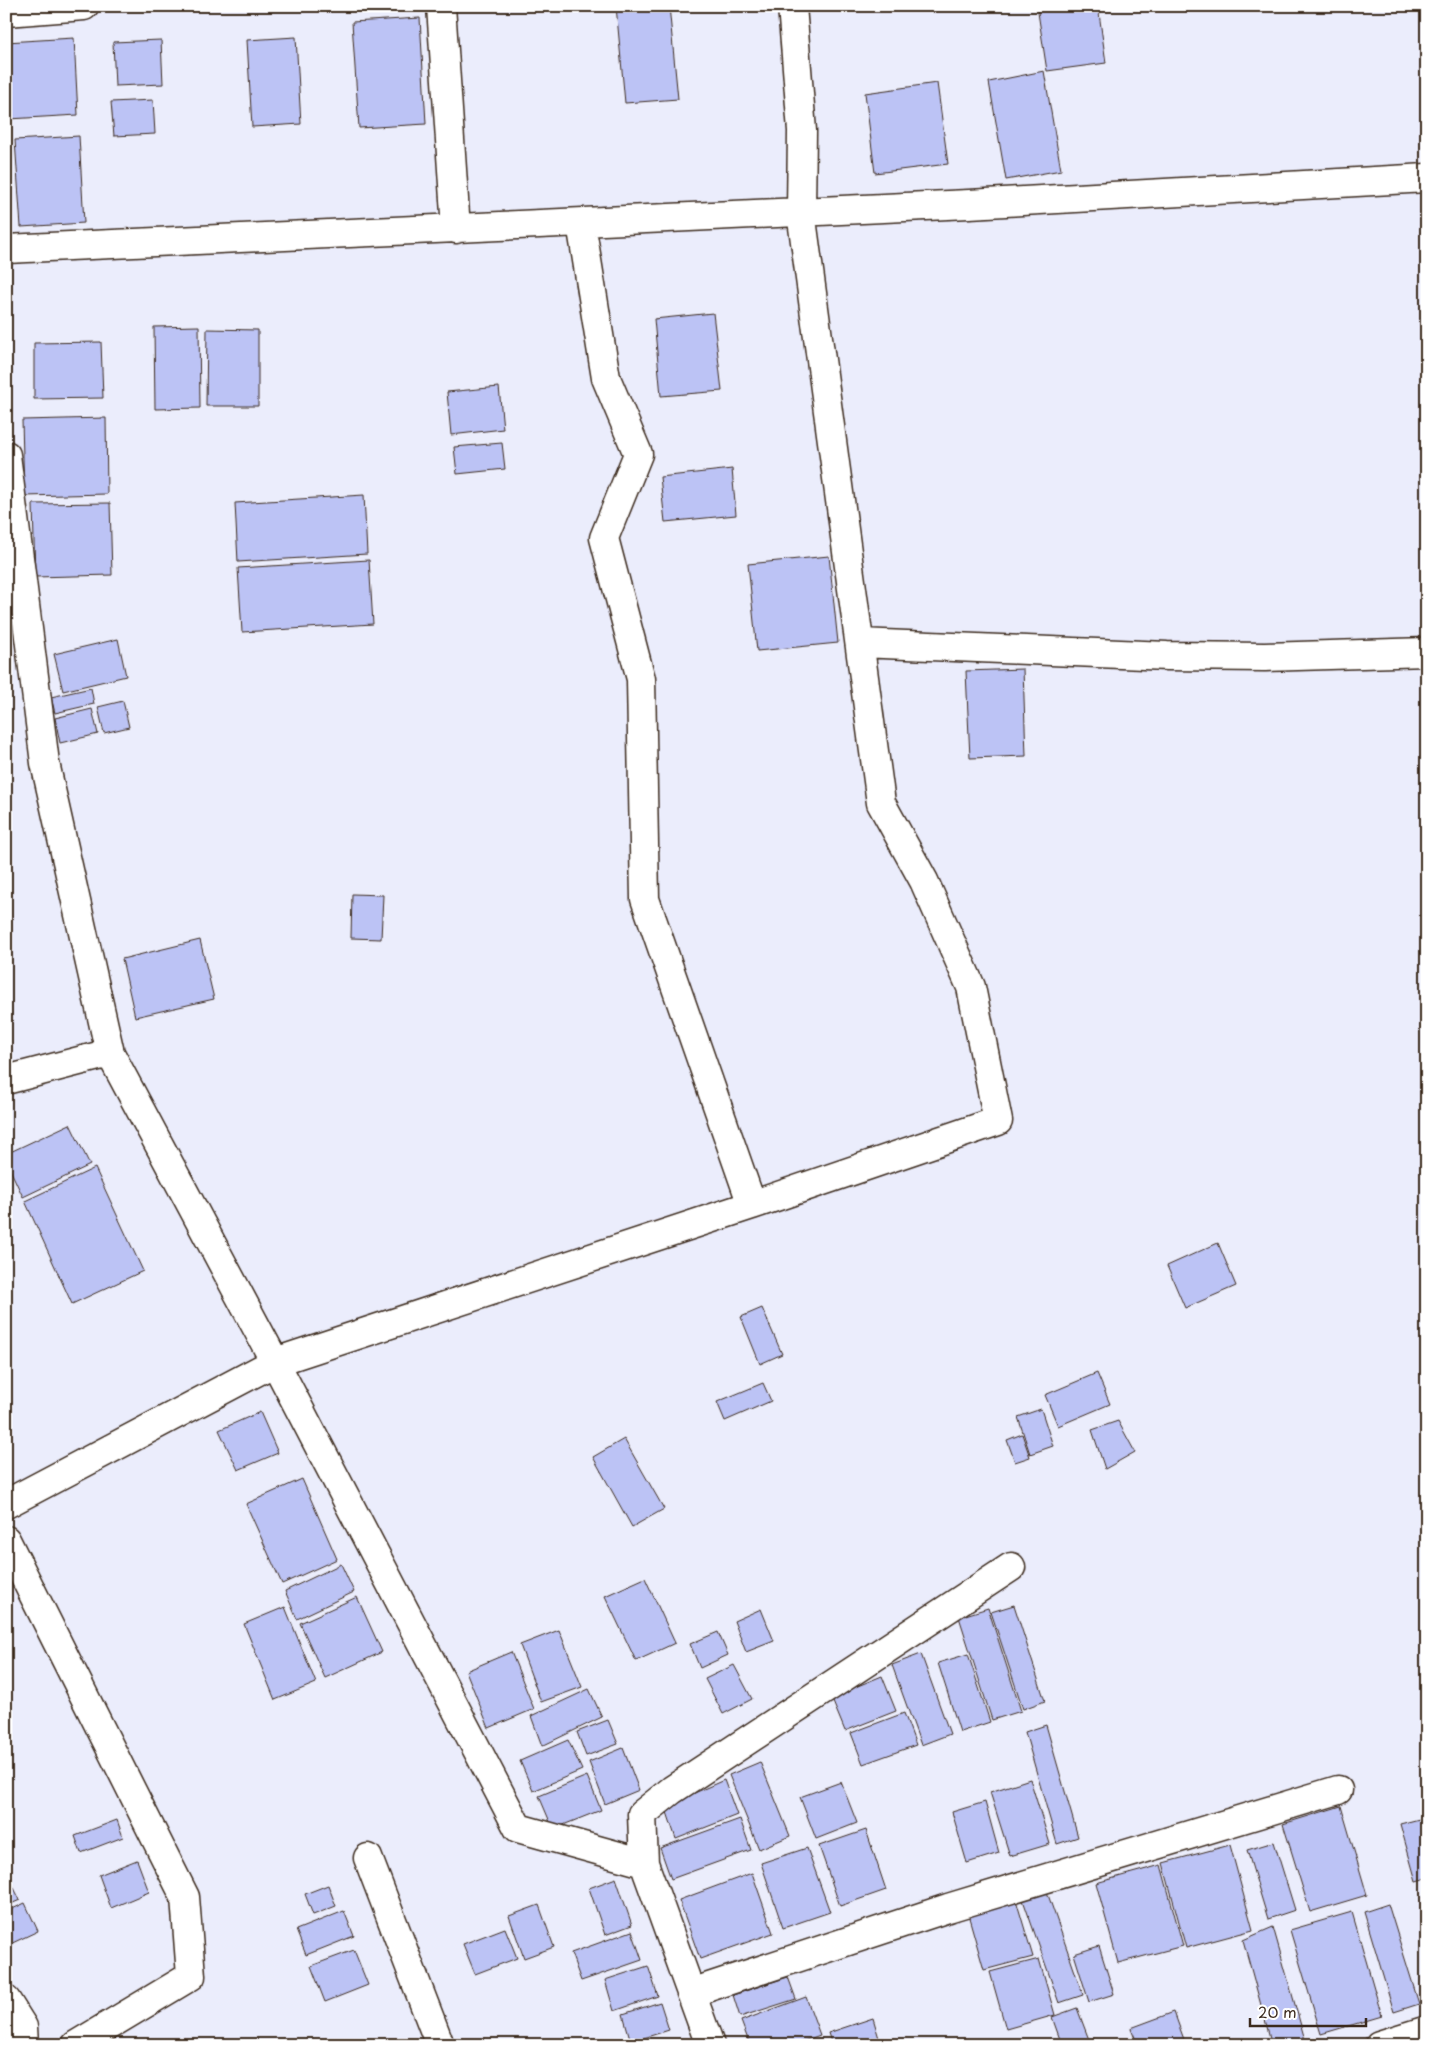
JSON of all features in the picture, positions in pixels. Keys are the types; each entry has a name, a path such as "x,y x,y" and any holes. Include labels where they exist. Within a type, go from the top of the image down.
{"street":[{"path":"6,12 84,6"},
{"path":"441,6 456,229"},
{"path":"6,1504 275,1362 752,1205 998,1121 970,987 924,881 881,803 801,212 802,131 792,6"},
{"path":"6,249 581,223 1427,178"},
{"path":"581,223 606,378 638,454 604,538 641,679 645,899 752,1205"},
{"path":"6,456 45,764 110,1053 275,1362 518,1828 644,1863"},
{"path":"860,643 1265,657 1427,652"},
{"path":"6,1080 110,1053"},
{"path":"6,1540 185,1896 191,1976 76,2045"},
{"path":"710,2045 644,1863 642,1814 672,1790 1011,1567"},
{"path":"691,1993 948,1908 1338,1790"},
{"path":"368,1858 440,2045"},
{"path":"6,2000 23,2028 24,2045"},
{"path":"1379,2045 1427,2030"}],"building":[{"path":"616,6 669,6 678,99 625,103"},
{"path":"1037,6 1098,6 1106,63 1047,71"},
{"path":"420,18 426,124 359,128 352,22"},
{"path":"296,37 301,124 252,127 247,40"},
{"path":"74,38 78,115 9,119 6,42"},
{"path":"161,40 163,84 115,86 113,42"},
{"path":"1044,71 1061,170 1006,180 989,82"},
{"path":"937,83 948,164 875,173 865,93"},
{"path":"153,100 155,134 114,136 111,102"},
{"path":"79,136 84,223 21,227 15,140"},
{"path":"713,313 722,391 661,396 654,319"},
{"path":"199,326 200,408 155,409 154,327"},
{"path":"207,329 258,330 258,406 206,406"},
{"path":"101,342 103,398 34,399 34,343"},
{"path":"499,387 503,429 451,435 447,392"},
{"path":"106,418 107,494 24,496 22,420"},
{"path":"502,443 505,469 457,474 454,447"},
{"path":"732,469 736,515 665,522 660,477"},
{"path":"364,495 367,554 238,562 235,503"},
{"path":"110,503 112,575 35,577 33,504"},
{"path":"829,556 838,643 757,651 748,564"},
{"path":"369,560 373,624 242,632 238,568"},
{"path":"118,639 126,676 63,691 54,654"},
{"path":"1023,669 1026,756 970,758 966,671"},
{"path":"91,688 94,704 55,713 51,697"},
{"path":"123,701 129,727 104,733 98,707"},
{"path":"92,709 98,734 60,743 55,718"},
{"path":"352,894 383,895 381,939 351,938"},
{"path":"200,940 214,999 135,1017 122,959"},
{"path":"70,1124 90,1165 23,1197 6,1161 6,1154"},
{"path":"95,1168 143,1271 72,1304 25,1201"},
{"path":"1218,1243 1236,1286 1185,1308 1167,1266"},
{"path":"762,1308 782,1354 760,1364 741,1317"},
{"path":"1097,1373 1110,1404 1058,1426 1045,1395"},
{"path":"763,1383 771,1401 725,1421 717,1402"},
{"path":"1041,1409 1053,1446 1030,1454 1018,1417"},
{"path":"260,1412 278,1453 238,1470 219,1430"},
{"path":"1118,1421 1135,1452 1105,1469 1092,1430"},
{"path":"1022,1434 1030,1457 1015,1462 1007,1440"},
{"path":"624,1439 664,1509 632,1527 593,1457"},
{"path":"302,1479 337,1559 282,1584 246,1504"},
{"path":"341,1564 354,1592 297,1619 285,1591"},
{"path":"645,1578 675,1643 636,1661 605,1596"},
{"path":"357,1597 382,1652 325,1678 300,1623"},
{"path":"1014,1605 1045,1701 1023,1709 991,1612"},
{"path":"285,1607 316,1683 275,1700 244,1624"},
{"path":"988,1608 1021,1711 992,1720 959,1617"},
{"path":"761,1609 774,1641 746,1652 734,1621"},
{"path":"559,1630 582,1687 541,1702 520,1645"},
{"path":"718,1632 728,1655 700,1668 690,1644"},
{"path":"511,1652 534,1709 489,1728 466,1671"},
{"path":"921,1654 950,1734 921,1745 892,1665"},
{"path":"968,1654 990,1722 960,1732 938,1663"},
{"path":"734,1665 752,1699 723,1714 705,1679"},
{"path":"882,1676 896,1711 845,1731 831,1697"},
{"path":"589,1689 602,1717 542,1746 531,1716"},
{"path":"904,1713 916,1745 863,1764 851,1733"},
{"path":"608,1720 618,1744 586,1756 577,1732"},
{"path":"1046,1725 1078,1837 1057,1844 1025,1732"},
{"path":"568,1740 582,1770 533,1791 520,1761"},
{"path":"623,1748 639,1790 605,1804 589,1762"},
{"path":"760,1762 790,1836 759,1849 729,1775"},
{"path":"587,1776 601,1810 553,1829 539,1796"},
{"path":"1030,1779 1050,1844 1010,1856 990,1792"},
{"path":"724,1780 737,1815 676,1839 665,1806"},
{"path":"841,1782 857,1823 816,1839 800,1797"},
{"path":"985,1802 999,1853 967,1863 952,1812"},
{"path":"1341,1806 1367,1895 1310,1912 1283,1824"},
{"path":"1427,1817 1427,1878 1416,1881 1400,1824"},
{"path":"740,1819 751,1850 671,1879 660,1848"},
{"path":"117,1820 123,1837 81,1853 75,1836"},
{"path":"866,1830 886,1890 840,1906 819,1846"},
{"path":"1274,1842 1295,1910 1268,1919 1247,1850"},
{"path":"1230,1845 1253,1930 1186,1948 1163,1863"},
{"path":"807,1848 830,1912 783,1928 761,1863"},
{"path":"137,1860 149,1892 111,1908 99,1875"},
{"path":"1161,1865 1183,1946 1118,1963 1096,1883"},
{"path":"6,1872 20,1900 6,1906"},
{"path":"752,1873 773,1933 700,1959 679,1900"},
{"path":"616,1878 632,1925 605,1935 589,1888"},
{"path":"328,1885 336,1906 313,1915 305,1894"},
{"path":"1046,1889 1083,1995 1059,2003 1022,1897"},
{"path":"1016,1900 1033,1957 984,1970 968,1914"},
{"path":"25,1903 38,1931 6,1946 6,1912"},
{"path":"1388,1904 1419,2004 1394,2012 1364,1912"},
{"path":"539,1905 554,1947 524,1958 509,1916"},
{"path":"344,1911 354,1936 306,1955 296,1930"},
{"path":"1352,1912 1382,2016 1321,2034 1290,1930"},
{"path":"1273,1927 1305,2040 1289,2045 1272,2045 1243,1940"},
{"path":"505,1928 517,1958 475,1974 463,1944"},
{"path":"632,1931 642,1960 581,1981 571,1953"},
{"path":"1099,1946 1114,1994 1089,2002 1074,1954"},
{"path":"354,1950 368,1985 325,2002 311,1966"},
{"path":"1039,1959 1055,2015 1006,2029 990,1972"},
{"path":"648,1966 658,1996 614,2011 605,1980"},
{"path":"788,1977 796,1999 740,2017 733,1995"},
{"path":"806,1997 820,2035 793,2045 750,2045 741,2021"},
{"path":"660,2002 669,2030 631,2042 623,2014"},
{"path":"1077,2008 1091,2045 1062,2045 1052,2017"},
{"path":"1174,2012 1186,2045 1138,2045 1131,2028"},
{"path":"873,2018 881,2045 832,2045 828,2033"}]}
